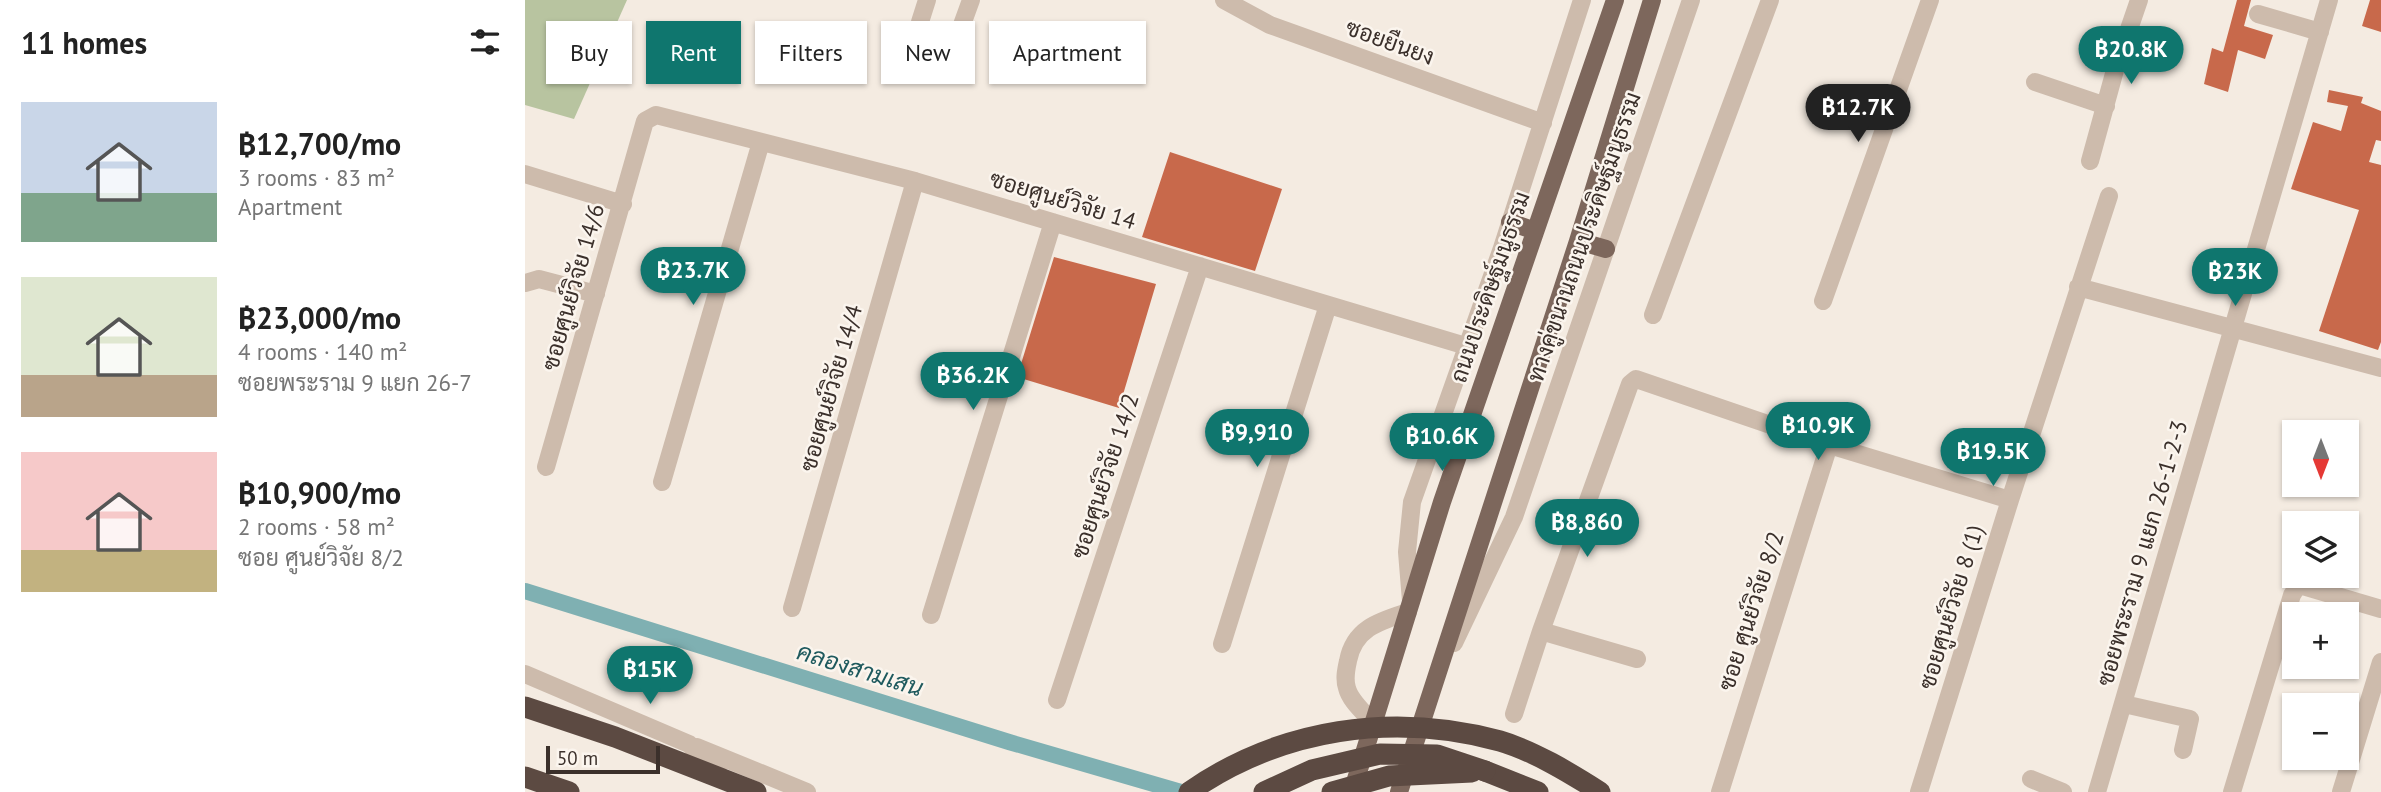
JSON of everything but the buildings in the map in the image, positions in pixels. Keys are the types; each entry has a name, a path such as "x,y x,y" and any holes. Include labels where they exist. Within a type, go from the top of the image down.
{"highway":[{"path":"525,707 615,737 756,792"},
{"path":"1189,792 1233,766 1289,743 1335,732 1380,726 1436,728 1502,742 1566,770 1600,792"},
{"path":"1263,792 1312,770 1380,754 1437,755 1538,792"},
{"path":"1332,792 1389,776 1485,771"},
{"path":"525,778 569,792"}],"main road":[{"name":"ถนนประดิษฐ์มนูธรรม","path":"1352,792 1442,502 1615,0"},
{"path":"1399,792 1578,241 1652,0"},
{"path":"1510,222 1535,231"},
{"path":"1578,241 1606,249"}],"street":[{"path":"920,21 927,0"},
{"path":"963,21 971,0"},
{"name":"ซอยยืนยง","path":"1224,0 1270,24 1543,123"},
{"path":"1373,723 1347,690 1345,674 1349,653 1360,632 1409,606 1407,552 1412,502 1510,222 1581,0"},
{"name":"ทางคู่ขนานถนนประดิษฐ์มนูธรรม","path":"1435,681 1514,517 1691,0"},
{"path":"1653,314 1770,0"},
{"path":"1823,301 1930,0"},
{"path":"2090,161 2139,0"},
{"name":"ซอยพระราม 9 แยก 26-1-2-3","path":"2097,792 2329,0"},
{"path":"2259,13 2320,32"},
{"path":"2035,82 2106,106"},
{"name":"ซอยศูนย์วิจัย 14","path":"645,121 656,115 915,181 1466,346"},
{"name":"ซอยศูนย์วิจัย 14/6","path":"546,467 645,121"},
{"path":"662,482 761,142"},
{"path":"525,174 622,204"},
{"name":"ซอยศูนย์วิจัย 14/4","path":"792,608 915,181"},
{"name":"ซอยศูนย์วิจัย 8 (1)","path":"1919,792 2109,196"},
{"path":"931,614 1053,222"},
{"name":"ซอยศูนย์วิจัย 14/2","path":"1057,700 1199,266"},
{"path":"525,283 538,279 596,294"},
{"path":"2078,287 2381,368"},
{"path":"1222,644 1328,305"},
{"path":"1514,714 1541,631 1633,380 1829,445 2010,500"},
{"name":"ซอย ศูนย์วิจัย 8/2","path":"1720,792 1829,445"},
{"path":"2232,792 2292,595 2297,587 2303,586 2381,609"},
{"path":"1541,631 1637,659"},
{"path":"2341,792 2381,662"},
{"path":"525,674 807,792"},
{"path":"2124,704 2190,719 2183,750"},
{"path":"689,744 721,775 731,792"},
{"path":"2031,779 2063,792"}],"green space":[{"path":"525,0 627,0 618,21 546,21 546,84 590,84 574,119 525,105"}],"waterway":[{"name":"คลองสามเสน","path":"525,591 1009,742 1181,792"}]}
